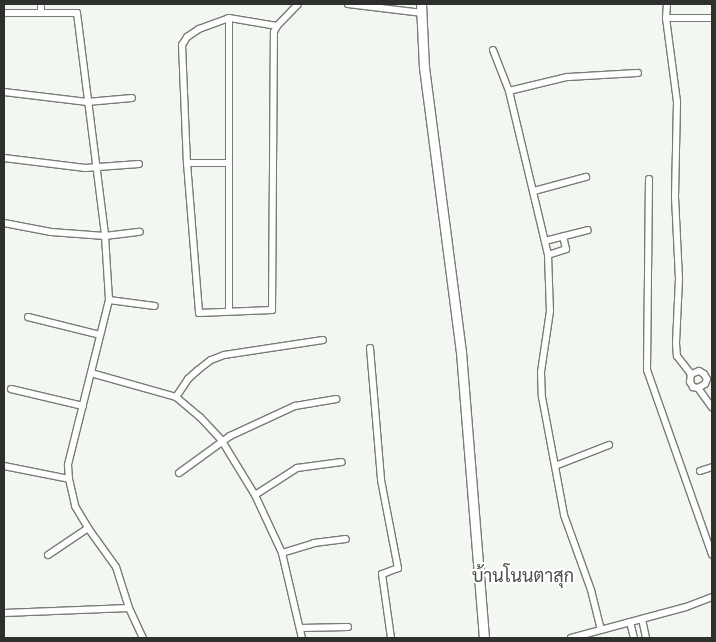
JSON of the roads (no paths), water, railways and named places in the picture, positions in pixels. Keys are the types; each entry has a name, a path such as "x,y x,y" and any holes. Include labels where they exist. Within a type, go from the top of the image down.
{"street":[{"path":"41,4 41,13"},
{"path":"277,26 229,18 199,29 187,37 182,45 187,163 200,313 272,310 274,32 277,26 298,4"},
{"path":"348,4 421,8 424,67 461,352 484,638"},
{"path":"667,4 666,18 677,102 675,198 679,279 676,352 679,360 691,374"},
{"path":"4,13 76,13 105,236 109,300 68,465 69,479 75,506 116,568 129,608 143,638"},
{"path":"229,18 229,311"},
{"path":"666,18 712,18"},
{"path":"493,50 509,91 548,255 550,311 542,372 542,397 564,515 591,590 601,630"},
{"path":"509,91 574,76 638,73"},
{"path":"4,92 87,102 132,98"},
{"path":"4,158 95,168 139,164"},
{"path":"187,163 229,163"},
{"path":"534,190 586,177"},
{"path":"649,179 647,370 712,555"},
{"path":"4,223 51,232 105,236 140,232"},
{"path":"545,241 588,230"},
{"path":"548,255 566,250 563,236"},
{"path":"109,300 155,306"},
{"path":"28,317 100,335"},
{"path":"176,397 188,379 211,360 224,355 323,340"},
{"path":"370,348 381,480 398,568 382,574 391,638"},
{"path":"691,374 699,371 706,376"},
{"path":"91,372 176,397 200,417 222,441 255,495 282,553 302,638 308,638"},
{"path":"698,388 705,384 706,376 712,372"},
{"path":"691,374 689,379 691,385 698,388 712,407"},
{"path":"11,389 83,406"},
{"path":"179,473 222,441 295,406 336,399"},
{"path":"555,466 609,445"},
{"path":"255,495 297,468 342,462"},
{"path":"4,466 69,479"},
{"path":"700,471 712,467"},
{"path":"48,556 88,528"},
{"path":"282,553 314,543 346,539"},
{"path":"571,638 581,637 712,598"},
{"path":"4,613 129,608"},
{"path":"642,619 646,638"},
{"path":"630,622 634,638"},
{"path":"301,628 348,627"}],"district":[{"name":"บ้านโนนตาสุก","path":"523,577"}]}
